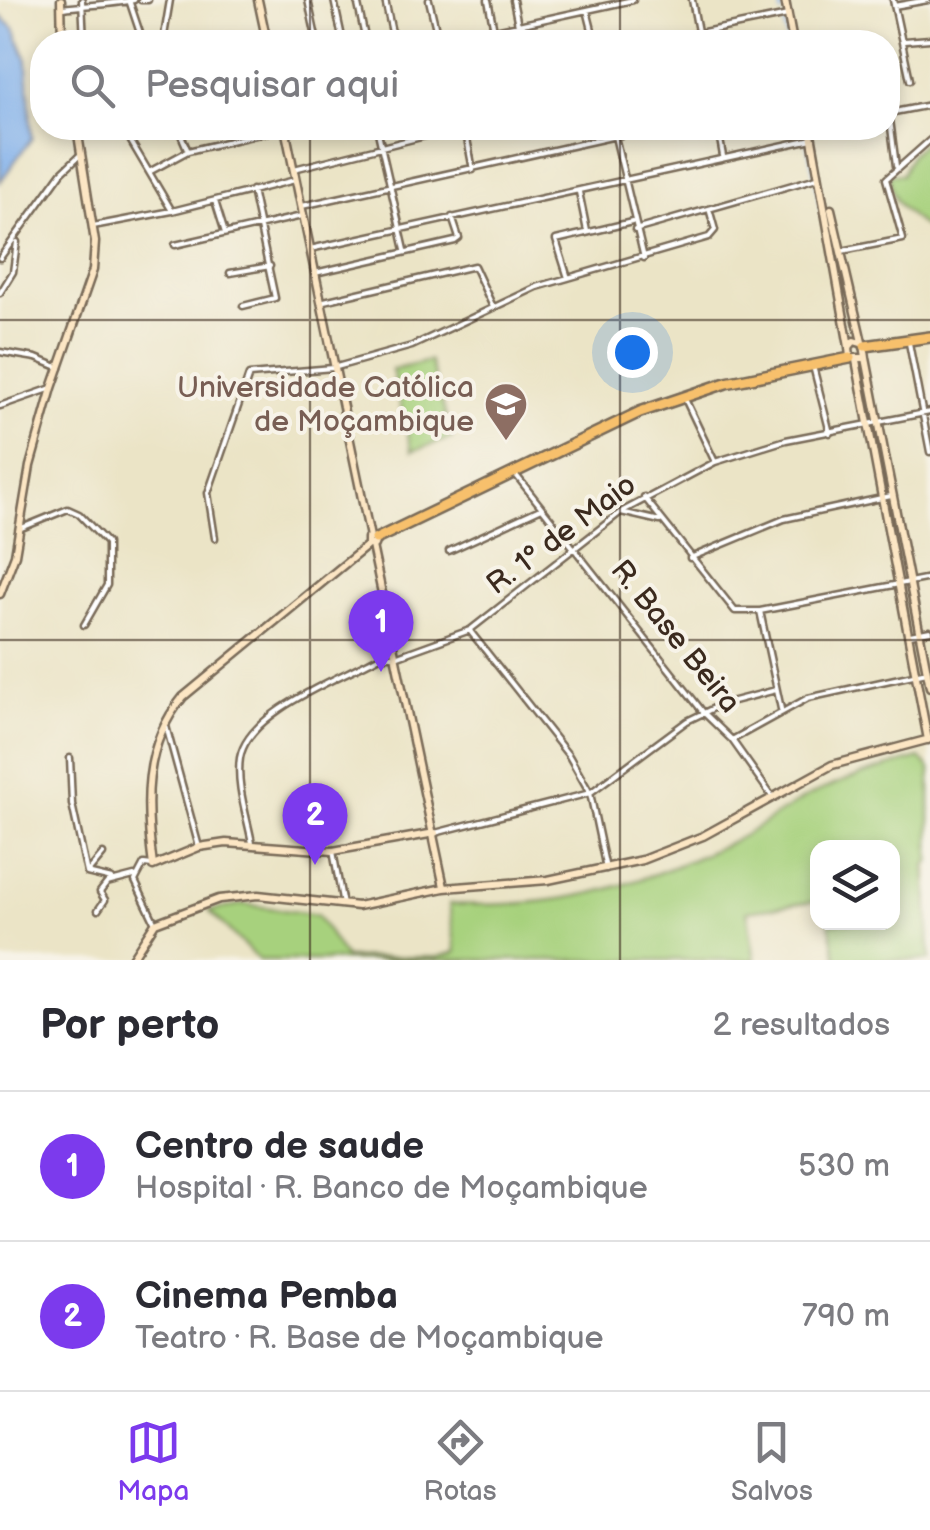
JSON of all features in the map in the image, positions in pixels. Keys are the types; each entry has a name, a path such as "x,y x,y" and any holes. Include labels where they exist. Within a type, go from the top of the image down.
{"highway":[{"path":"864,344 909,343 930,337"},
{"path":"372,542 513,471 684,396 852,355"}],"street":[{"path":"61,0 61,30"},
{"path":"82,0 83,30"},
{"path":"59,12 66,6 81,11 103,0 148,0"},
{"path":"133,0 139,30"},
{"path":"165,30 170,0"},
{"path":"258,0 264,30"},
{"path":"308,0 314,30"},
{"path":"334,0 340,30"},
{"path":"357,0 363,30"},
{"path":"384,0 391,30"},
{"path":"430,0 437,30"},
{"path":"488,0 494,30"},
{"path":"513,0 518,25"},
{"path":"501,30 608,2 633,0"},
{"path":"692,0 697,30"},
{"path":"784,0 791,30"},
{"path":"899,30 894,3 928,0"},
{"path":"587,10 592,30"},
{"path":"717,30 788,15"},
{"path":"900,33 910,80"},
{"path":"901,38 907,42 930,40"},
{"path":"900,111 930,106"},
{"path":"0,594 20,529 30,466 52,388 93,270 93,226 79,140"},
{"path":"130,140 172,212"},
{"path":"183,140 188,151"},
{"path":"149,172 188,151 234,140"},
{"path":"288,140 444,888"},
{"path":"380,140 405,251"},
{"path":"294,169 400,140"},
{"path":"467,140 473,170"},
{"path":"302,206 598,140"},
{"path":"616,140 632,222 644,258"},
{"path":"720,140 723,156"},
{"path":"310,249 807,140"},
{"path":"131,960 155,923 188,908 242,895 343,906 444,888 504,887 606,869 703,836 771,795 832,765 929,740 899,583 864,344 842,274 812,140"},
{"path":"893,140 896,166"},
{"path":"841,251 903,239 886,179 896,166 930,140"},
{"path":"0,258 18,239 62,172 81,154"},
{"path":"635,230 710,212 747,195 820,177"},
{"path":"93,226 172,212 295,180"},
{"path":"243,306 274,299 252,190"},
{"path":"579,190 587,231"},
{"path":"215,200 224,234"},
{"path":"825,200 841,251 852,355 874,424"},
{"path":"215,538 208,493 246,377 333,368 430,339 493,307 568,278 709,237 715,230 710,212"},
{"path":"174,244 304,216"},
{"path":"316,273 458,240 452,216"},
{"path":"568,278 556,241 632,222"},
{"path":"0,292 13,272 18,239"},
{"path":"230,273 270,266"},
{"path":"319,302 474,266 493,307"},
{"path":"852,355 854,340 864,344"},
{"path":"909,343 930,452"},
{"path":"0,352 36,358 60,368"},
{"path":"852,355 866,358"},
{"path":"813,366 830,433"},
{"path":"0,406 52,388"},
{"path":"684,396 716,462"},
{"name":"R. 1º de Maio","path":"252,845 239,762 249,732 276,712 380,656 398,656 470,630 620,512 716,462 930,412"},
{"name":"R. Base Beira","path":"513,471 703,712 732,740 771,795"},
{"path":"690,558 784,518 887,496"},
{"path":"887,496 930,687"},
{"path":"644,497 735,611 760,611 930,578"},
{"path":"449,551 542,508"},
{"path":"20,529 68,509 80,514 108,543 107,585 84,625"},
{"path":"620,512 661,521"},
{"path":"153,866 148,777 166,723 183,698 372,542"},
{"path":"760,611 781,709"},
{"path":"470,630 569,756 590,794 606,869"},
{"path":"909,635 930,632"},
{"path":"732,740 781,709 836,690 927,672"},
{"path":"87,873 131,879 144,864 153,866 199,846 286,844 333,851 435,833 590,794 703,712 776,690"},
{"path":"166,723 199,846"},
{"path":"70,758 72,804 87,873"},
{"path":"333,851 343,906"},
{"path":"87,873 103,854"},
{"path":"137,873 137,892 155,923"},
{"path":"98,910 105,900 102,889 112,879"}],"green space":[{"path":"930,136 930,231 897,201 889,174 902,175 911,154"},
{"path":"430,361 452,438 412,451 392,370"},
{"path":"920,758 930,769 930,863 926,864 930,960 837,960 831,930 900,930 900,840 810,840 810,902 747,911 755,960 259,960 209,911 243,904 317,915 345,958 438,957 456,952 449,904 525,903 627,884 731,842 824,789"}],"water":[{"path":"0,16 14,28 27,60 31,140 0,182"}],"waterway":[{"path":"780,0 782,13"},
{"path":"784,19 786,30"},
{"path":"807,142 815,176"},
{"path":"816,183 821,209"}],"place":[{"name":"Universidade Católica de Moçambique","path":"506,442"},
{"name":"Centro de saude","path":"381,672"},
{"name":"Cinema Pemba","path":"315,865"}]}
